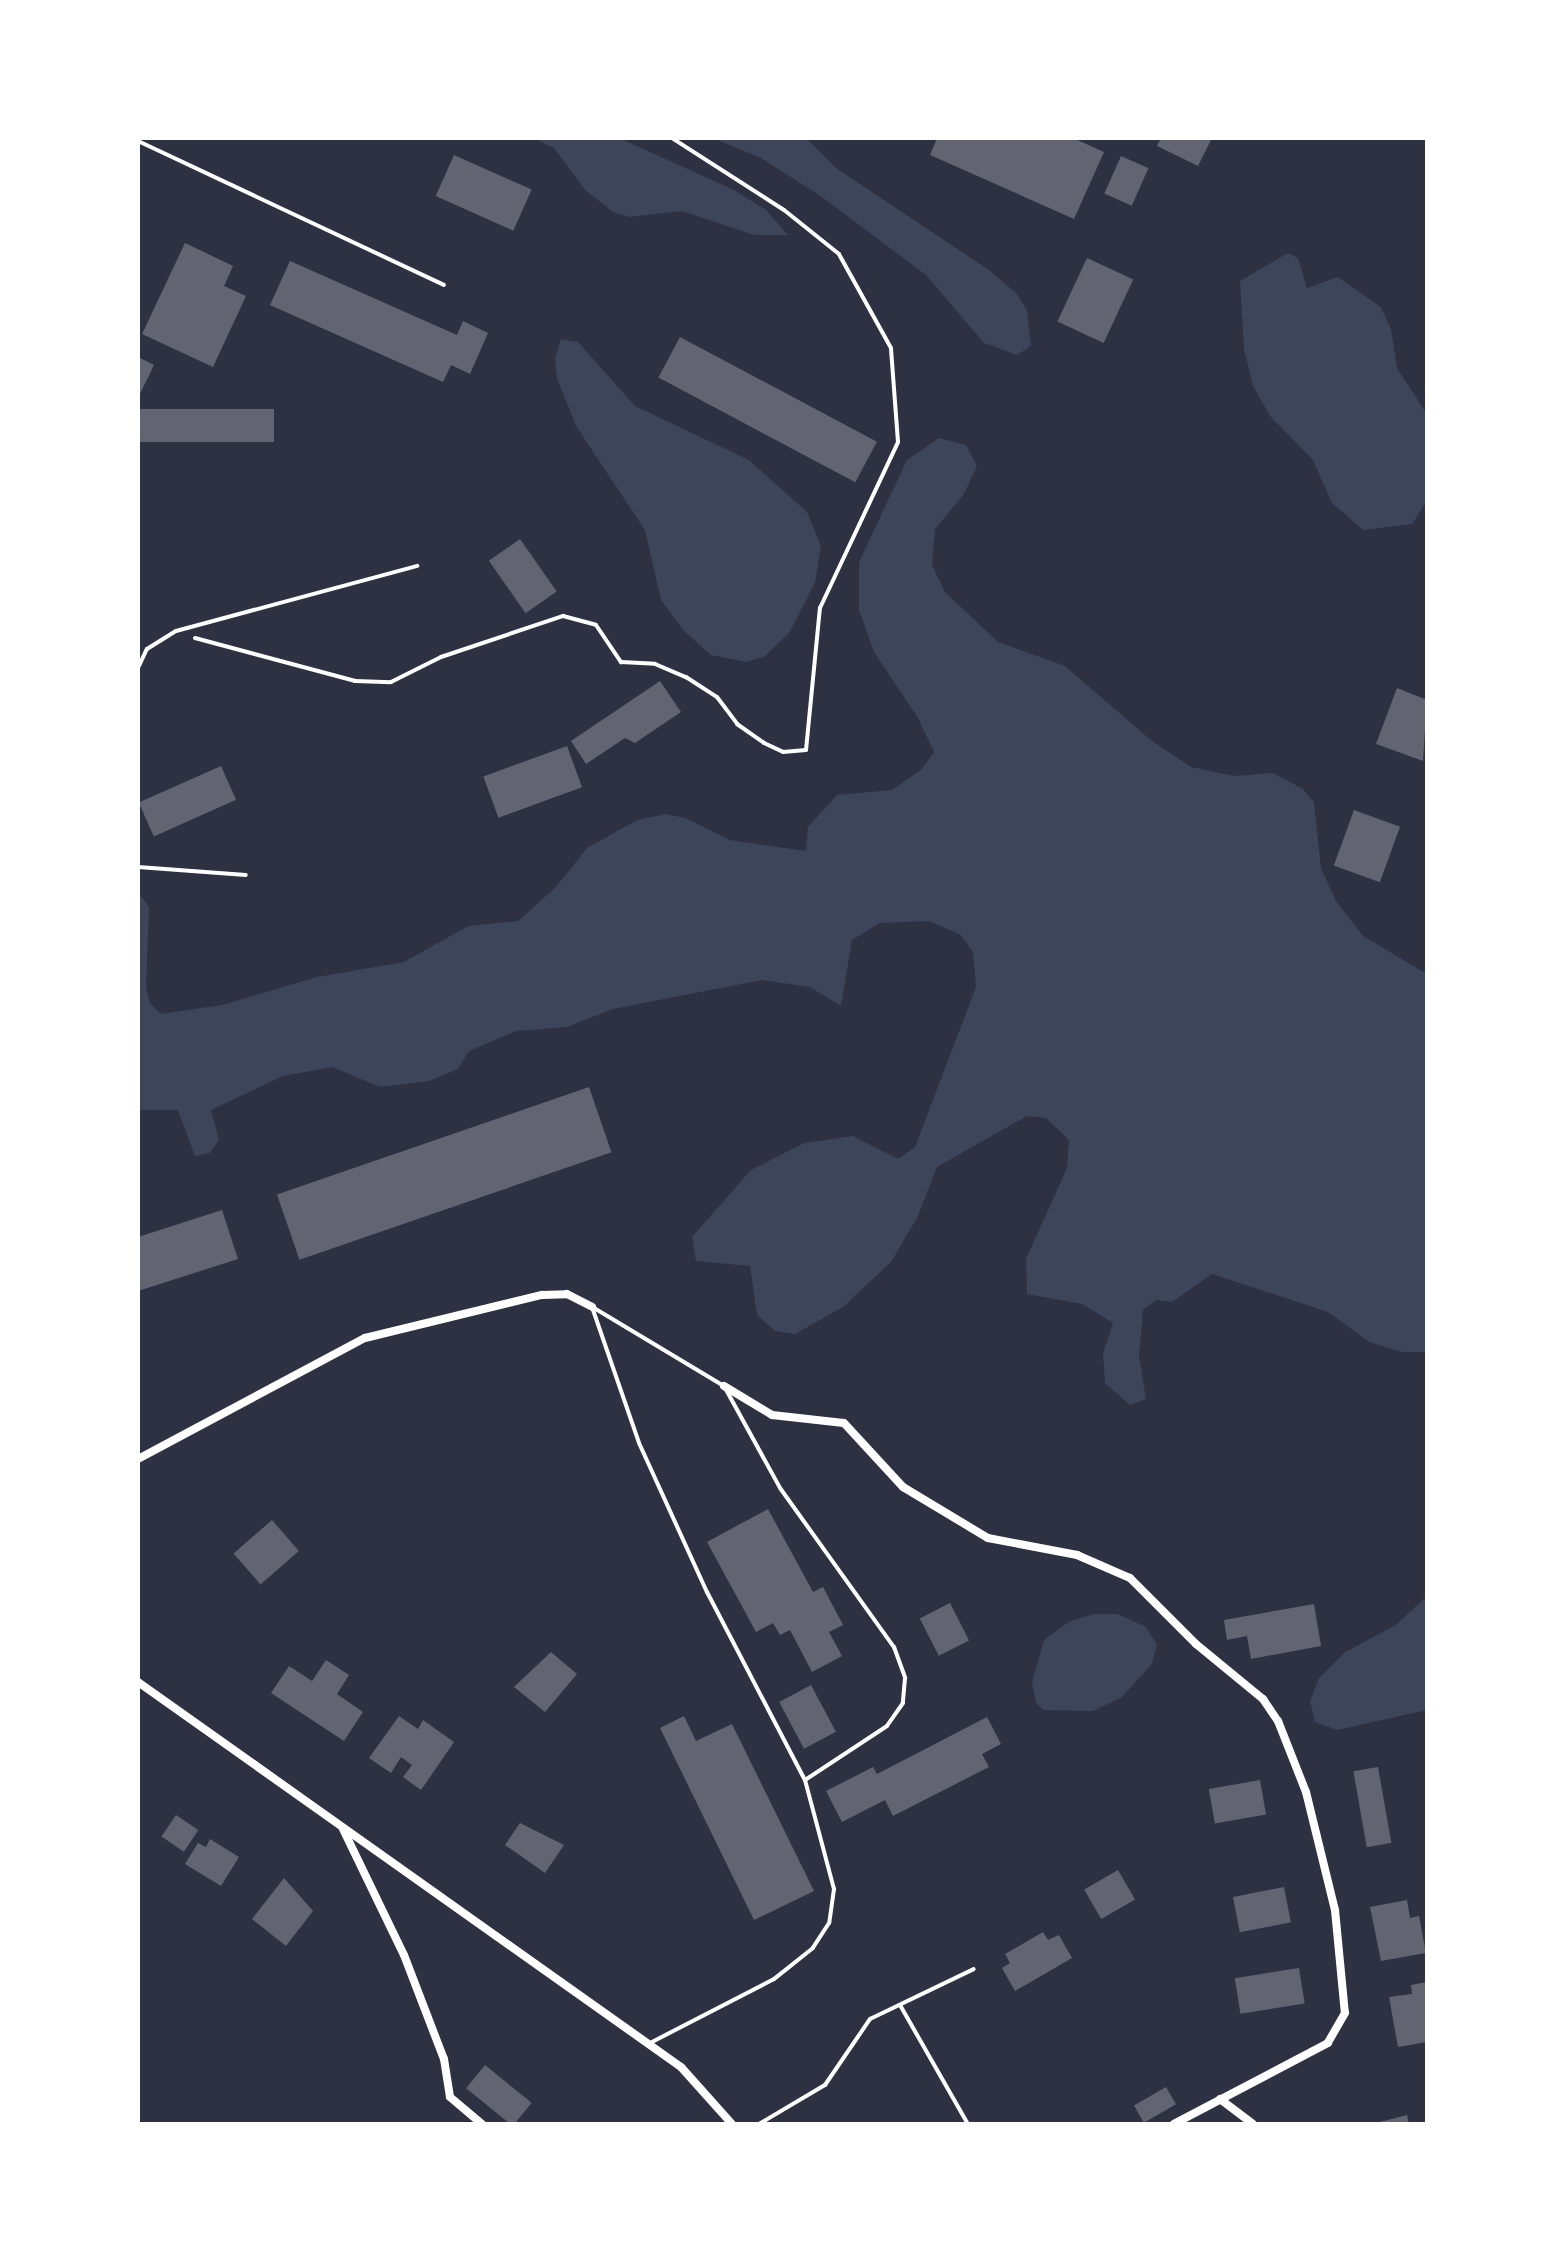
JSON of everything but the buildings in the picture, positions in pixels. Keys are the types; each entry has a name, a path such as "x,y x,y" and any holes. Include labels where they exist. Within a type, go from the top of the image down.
{"street":[{"path":"138,1459 365,1338 542,1295 567,1294 592,1307"},
{"path":"724,1386 772,1415 844,1423 903,1487 988,1538 1077,1555 1130,1578 1196,1644 1263,1699 1292,1747 1306,1792 1335,1910 1345,2013 1328,2043 1174,2124"},
{"path":"138,1682 681,2067 732,2124"},
{"path":"343,1828 404,1955 444,2059 450,2097 482,2124"},
{"path":"1220,2099 1253,2124"}],"lane":[{"path":"138,141 444,285"},
{"path":"138,668 147,649 176,631 417,566"},
{"path":"138,867 246,875"},
{"path":"592,1307 724,1386 780,1488 894,1647 905,1678 903,1703 887,1726 805,1780"},
{"path":"592,1307 639,1443 707,1592 805,1780 834,1889 829,1923 813,1948 774,1979 648,2044"},
{"path":"759,2124 825,2085 870,2019 974,1969"},
{"path":"900,2005 968,2124"}],"path":[{"path":"176,631 258,659 355,681 391,682 441,657 563,616 596,625 621,662 655,664 686,677 717,697 737,724 764,743 783,752 806,750 820,608 898,442 891,348 839,254 784,210 672,138"}],"shaded area":[{"path":"533,138 619,138 734,190 765,209 788,235 754,235 682,211 629,217 613,212 585,190 554,148"},
{"path":"713,138 806,138 836,168 989,270 1017,294 1027,310 1031,346 1017,355 984,343 926,275 822,197 761,158"},
{"path":"1288,253 1298,258 1307,288 1338,277 1381,307 1391,329 1397,368 1427,414 1427,501 1412,524 1363,530 1332,503 1313,460 1270,416 1253,386 1244,349 1240,281"},
{"path":"561,339 578,342 635,406 749,460 807,512 821,546 815,583 789,633 764,657 746,662 711,655 683,630 661,600 645,530 576,426 557,378 555,358"},
{"path":"939,438 966,445 977,466 964,494 935,529 932,565 945,592 998,642 1065,666 1152,741 1191,767 1235,776 1273,773 1303,789 1314,802 1321,868 1336,901 1363,936 1427,974 1427,1352 1402,1352 1369,1342 1328,1312 1212,1274 1172,1302 1156,1300 1143,1310 1139,1355 1146,1399 1130,1405 1105,1383 1103,1353 1113,1323 1082,1304 1027,1294 1026,1259 1067,1168 1069,1140 1046,1118 1027,1116 937,1167 917,1218 891,1262 843,1307 795,1334 775,1331 757,1315 750,1266 696,1261 692,1237 751,1170 804,1143 853,1136 898,1159 915,1147 976,987 973,952 961,935 929,921 880,923 852,940 841,1006 810,987 762,980 613,1009 567,1027 516,1031 469,1051 458,1069 429,1081 380,1087 332,1067 283,1076 211,1110 219,1140 210,1153 195,1156 178,1110 138,1110 138,892 149,907 146,987 150,1003 161,1014 222,1005 317,977 404,962 468,926 518,921 556,887 587,848 637,820 666,814 685,818 730,840 806,851 808,827 837,795 892,790 922,769 934,752 918,718 874,652 859,610 859,562 907,460"},
{"path":"1427,1596 1427,1710 1337,1730 1315,1722 1310,1701 1319,1678 1345,1652 1396,1625"},
{"path":"1094,1614 1118,1614 1146,1627 1157,1645 1152,1664 1122,1697 1093,1711 1043,1710 1036,1703 1032,1682 1044,1640 1070,1621"}]}
